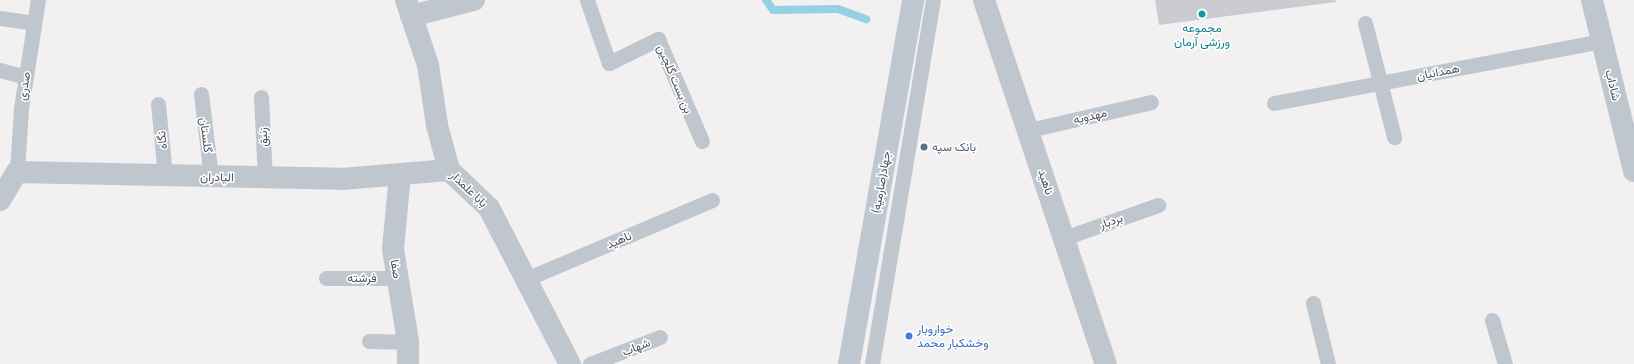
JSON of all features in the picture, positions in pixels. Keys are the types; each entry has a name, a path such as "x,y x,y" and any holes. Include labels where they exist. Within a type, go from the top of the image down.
{"main road":[{"name":"جهاد(صارمیه)","path":"849,364 913,0"}],"street":[{"path":"408,8 474,0"},
{"name":"ناهید","path":"984,0 1029,130 1106,364"},
{"name":"شاداب","path":"1592,0 1633,168"},
{"name":"بابا علمدار","path":"408,8 428,65 437,125 449,170 489,208 570,364"},
{"name":"الیادران","path":"17,172 342,179 449,170"},
{"path":"0,200 17,172"},
{"name":"صفا","path":"400,174 393,248 408,342 408,364"}],"lane":[{"name":"صدری","path":"17,172 21,108 38,0"},
{"name":"بن بست گلچین","path":"587,0 609,63 658,39 702,141"},
{"name":"جهاد(صارمیه)","path":"872,364 933,0"},
{"path":"0,18 34,23"},
{"path":"1365,23 1394,137"},
{"name":"همدانیان","path":"1274,103 1602,41"},
{"path":"0,70 26,77"},
{"name":"گلستان","path":"201,94 211,177"},
{"name":"زنبق","path":"261,97 265,178"},
{"name":"مهدویه","path":"1029,130 1151,102"},
{"name":"نگاه","path":"158,104 166,176"},
{"name":"ناهید","path":"526,279 712,200"},
{"name":"بردبار","path":"1064,238 1158,205"},
{"name":"فرشته","path":"326,278 398,278"},
{"path":"1313,303 1328,364"},
{"path":"1492,320 1505,364"},
{"name":"شهاب","path":"590,364 660,338"},
{"path":"369,341 408,342"}],"building":[{"name":"مجموعه ورزشی آرمان","path":"1155,0 1335,0 1336,2 1159,25"}],"waterway":[{"path":"766,0 773,10 838,9 866,19"}],"place":[{"name":"مجموعه ورزشی آرمان","path":"1202,14"},
{"name":"بانک سپه","path":"924,147"},
{"name":"خواروبار وخشکبار محمد","path":"909,336"}]}
